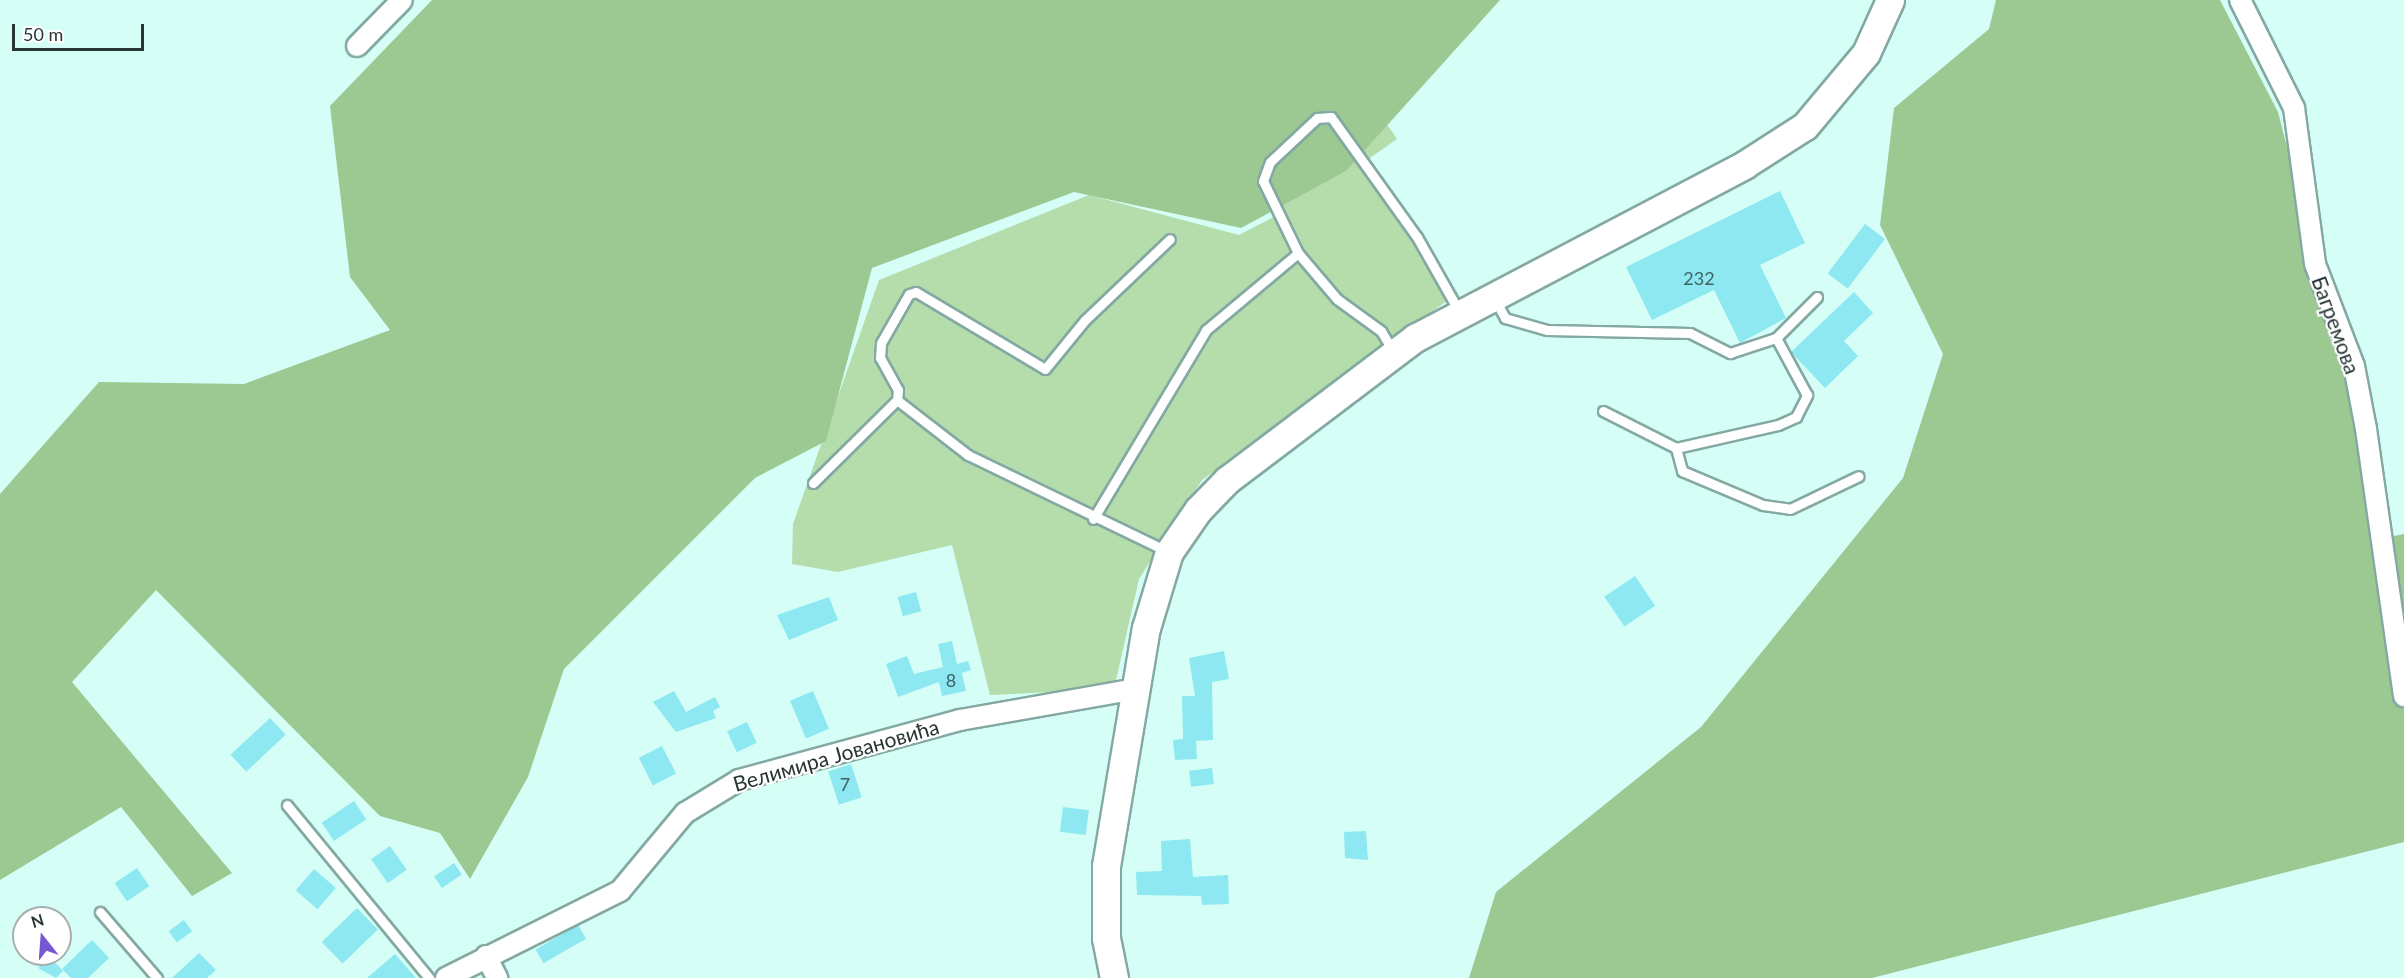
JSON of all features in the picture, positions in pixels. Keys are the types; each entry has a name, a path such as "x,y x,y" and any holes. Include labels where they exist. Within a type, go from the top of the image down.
{"main road":[{"path":"1114,978 1106,938 1106,866 1146,628 1169,552 1227,480 1395,354 1491,294 1744,165 1805,126 1866,53 1890,0"}],"street":[{"path":"357,46 402,0"},
{"name":"Багремова","path":"2240,0 2294,108 2315,264 2354,366 2362,408 2404,696"},
{"name":"Велимира Јовановића","path":"446,978 620,891 685,813 739,780 960,720 1135,689"},
{"path":"486,956 497,978"}],"lane":[{"path":"1395,354 1381,331 1337,299 1298,253 1262,177 1270,162 1327,115 1417,237 1460,312"},
{"path":"813,483 897,400 898,390 880,358 881,343 909,294 916,292 1045,369 1084,320 1170,238"},
{"path":"1093,519 1206,330 1298,253"},
{"path":"1491,294 1505,318 1547,330 1690,333 1730,353 1776,338 1817,297"},
{"path":"1603,411 1676,448 1698,447 1796,417 1807,395 1776,338"},
{"path":"897,400 968,455 1093,519 1169,552"},
{"path":"1676,448 1682,471 1763,505 1790,509 1858,476"},
{"path":"287,805 429,978"},
{"path":"100,912 157,978"}],"green space":[{"path":"432,0 1500,0 1346,171 1241,228 1074,192 872,268 826,441 755,478 564,669 528,777 470,879 440,833 380,816 156,590 72,682 232,873 192,896 121,807 0,880 0,494 99,382 244,384 390,330 350,277 330,106"},
{"path":"1996,0 2220,0 2278,112 2356,418 2374,540 2404,534 2404,842 1872,978 1469,978 1496,892 1701,727 1903,478 1943,354 1880,225 1894,108 1989,29"},
{"path":"1360,85 1397,139 1367,160 1455,295 1202,480 1139,579 1114,689 990,695 952,545 838,572 792,564 793,524 879,280 1089,195 1239,235 1283,212 1262,174"}],"building":[{"path":"1780,191 1805,243 1760,265 1786,318 1740,343 1714,290 1652,320 1626,267"},
{"path":"1865,224 1885,239 1848,289 1828,274"},
{"path":"1854,292 1873,313 1844,341 1858,356 1825,388 1791,352"},
{"path":"1635,576 1655,606 1624,627 1604,597"},
{"path":"916,592 921,611 903,616 898,597"},
{"path":"829,597 838,620 789,640 777,615"},
{"path":"952,641 957,664 968,661 971,670 962,673 966,691 942,696 939,682 898,697 886,664 907,656 914,674 943,667 938,644"},
{"path":"1224,651 1229,679 1212,682 1213,740 1196,741 1197,759 1175,760 1173,740 1183,739 1182,696 1195,696 1189,658"},
{"path":"674,691 686,712 715,697 720,707 713,711 716,718 676,732 653,702"},
{"path":"813,691 829,729 806,739 790,701"},
{"path":"270,718 286,735 246,772 231,755"},
{"path":"747,722 757,743 737,752 727,731"},
{"path":"662,746 676,774 653,785 639,758"},
{"path":"851,764 862,797 839,805 828,771"},
{"path":"1212,768 1214,784 1191,787 1189,771"},
{"path":"354,801 366,819 334,841 322,823"},
{"path":"1063,807 1089,810 1086,835 1060,832"},
{"path":"1366,831 1368,860 1345,858 1344,832"},
{"path":"1190,839 1193,877 1228,875 1229,904 1202,905 1201,896 1137,895 1136,872 1162,871 1161,841"},
{"path":"390,846 407,870 388,883 371,859"},
{"path":"454,863 462,875 442,888 434,876"},
{"path":"137,868 149,886 127,901 115,883"},
{"path":"314,869 336,888 318,909 296,890"},
{"path":"357,908 378,930 343,964 322,942"},
{"path":"184,920 192,931 177,942 169,931"},
{"path":"578,925 586,939 544,963 536,950"},
{"path":"92,940 109,958 88,978 71,978 62,969 65,966 72,966 72,959"},
{"path":"199,953 216,970 207,978 172,978"},
{"path":"395,954 416,978 367,978"},
{"path":"58,966 63,971 56,978 38,968"}]}
